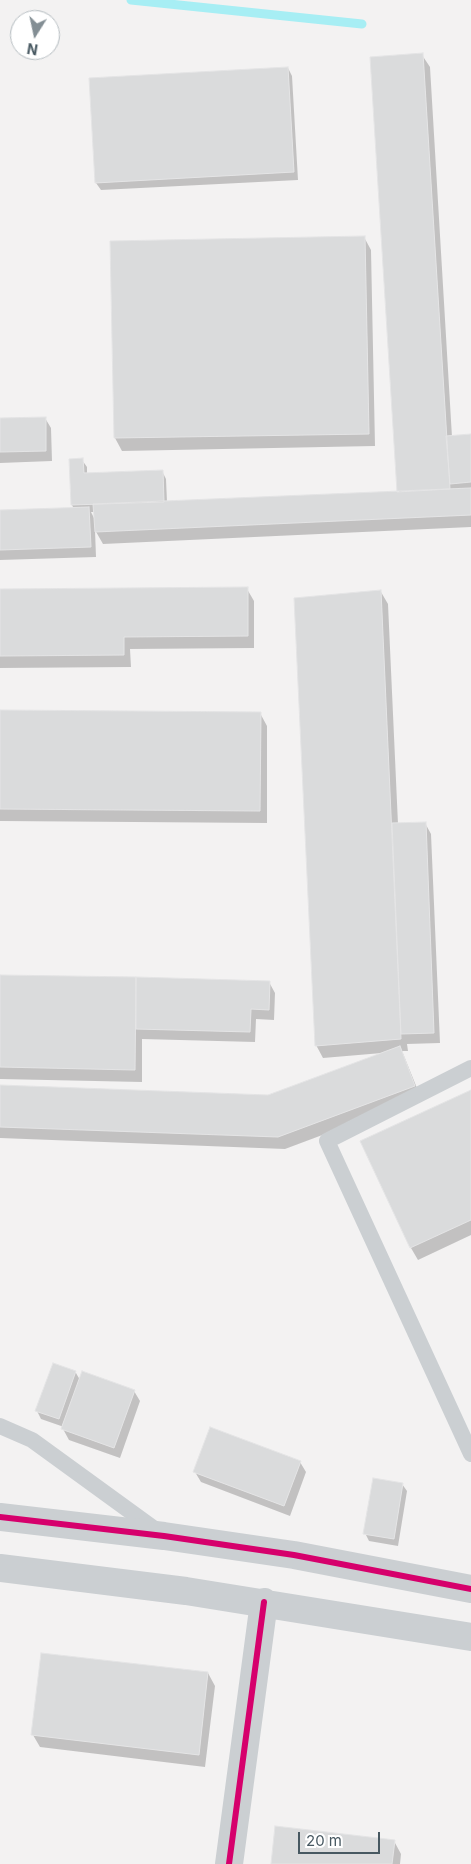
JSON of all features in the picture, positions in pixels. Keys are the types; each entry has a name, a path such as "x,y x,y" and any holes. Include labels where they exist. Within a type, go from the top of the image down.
{"street":[{"path":"0,1517 164,1536 294,1555 471,1589"},
{"path":"0,1568 186,1590 471,1637"},
{"path":"229,1864 264,1602"}],"lane":[{"path":"471,1068 327,1141 471,1454"},
{"path":"0,1426 32,1440 164,1536"}],"building":[{"path":"423,53 450,489 397,492 370,57"},
{"path":"288,67 294,172 95,183 89,78"},
{"path":"365,236 369,434 114,438 110,241"},
{"path":"46,417 46,451 0,452 0,418"},
{"path":"471,434 471,482 450,484 446,436"},
{"path":"83,458 84,473 163,470 164,502 71,505 69,459"},
{"path":"471,488 471,515 95,532 93,504"},
{"path":"89,507 91,547 0,550 0,510"},
{"path":"248,587 248,636 124,637 124,655 0,656 0,589"},
{"path":"381,590 401,1039 315,1046 294,598"},
{"path":"0,710 261,712 260,811 0,809"},
{"path":"426,822 434,1033 401,1034 392,823"},
{"path":"0,975 136,977 135,1070 0,1067"},
{"path":"136,977 270,981 269,1010 251,1009 250,1032 136,1029"},
{"path":"400,1046 415,1086 278,1137 0,1127 0,1085 268,1095"},
{"path":"471,1090 471,1220 410,1248 360,1141"},
{"path":"53,1363 76,1371 59,1419 35,1411"},
{"path":"82,1371 135,1390 114,1448 61,1429"},
{"path":"210,1427 301,1461 284,1506 193,1472"},
{"path":"373,1478 403,1483 394,1539 363,1534"},
{"path":"41,1653 208,1672 199,1755 31,1735"},
{"path":"275,1826 395,1840 392,1864 271,1864"}],"waterway":[{"path":"131,0 362,24"}],"cycle path":[{"path":"0,1517 164,1536 294,1555 471,1589"},
{"path":"229,1864 264,1602"}]}
